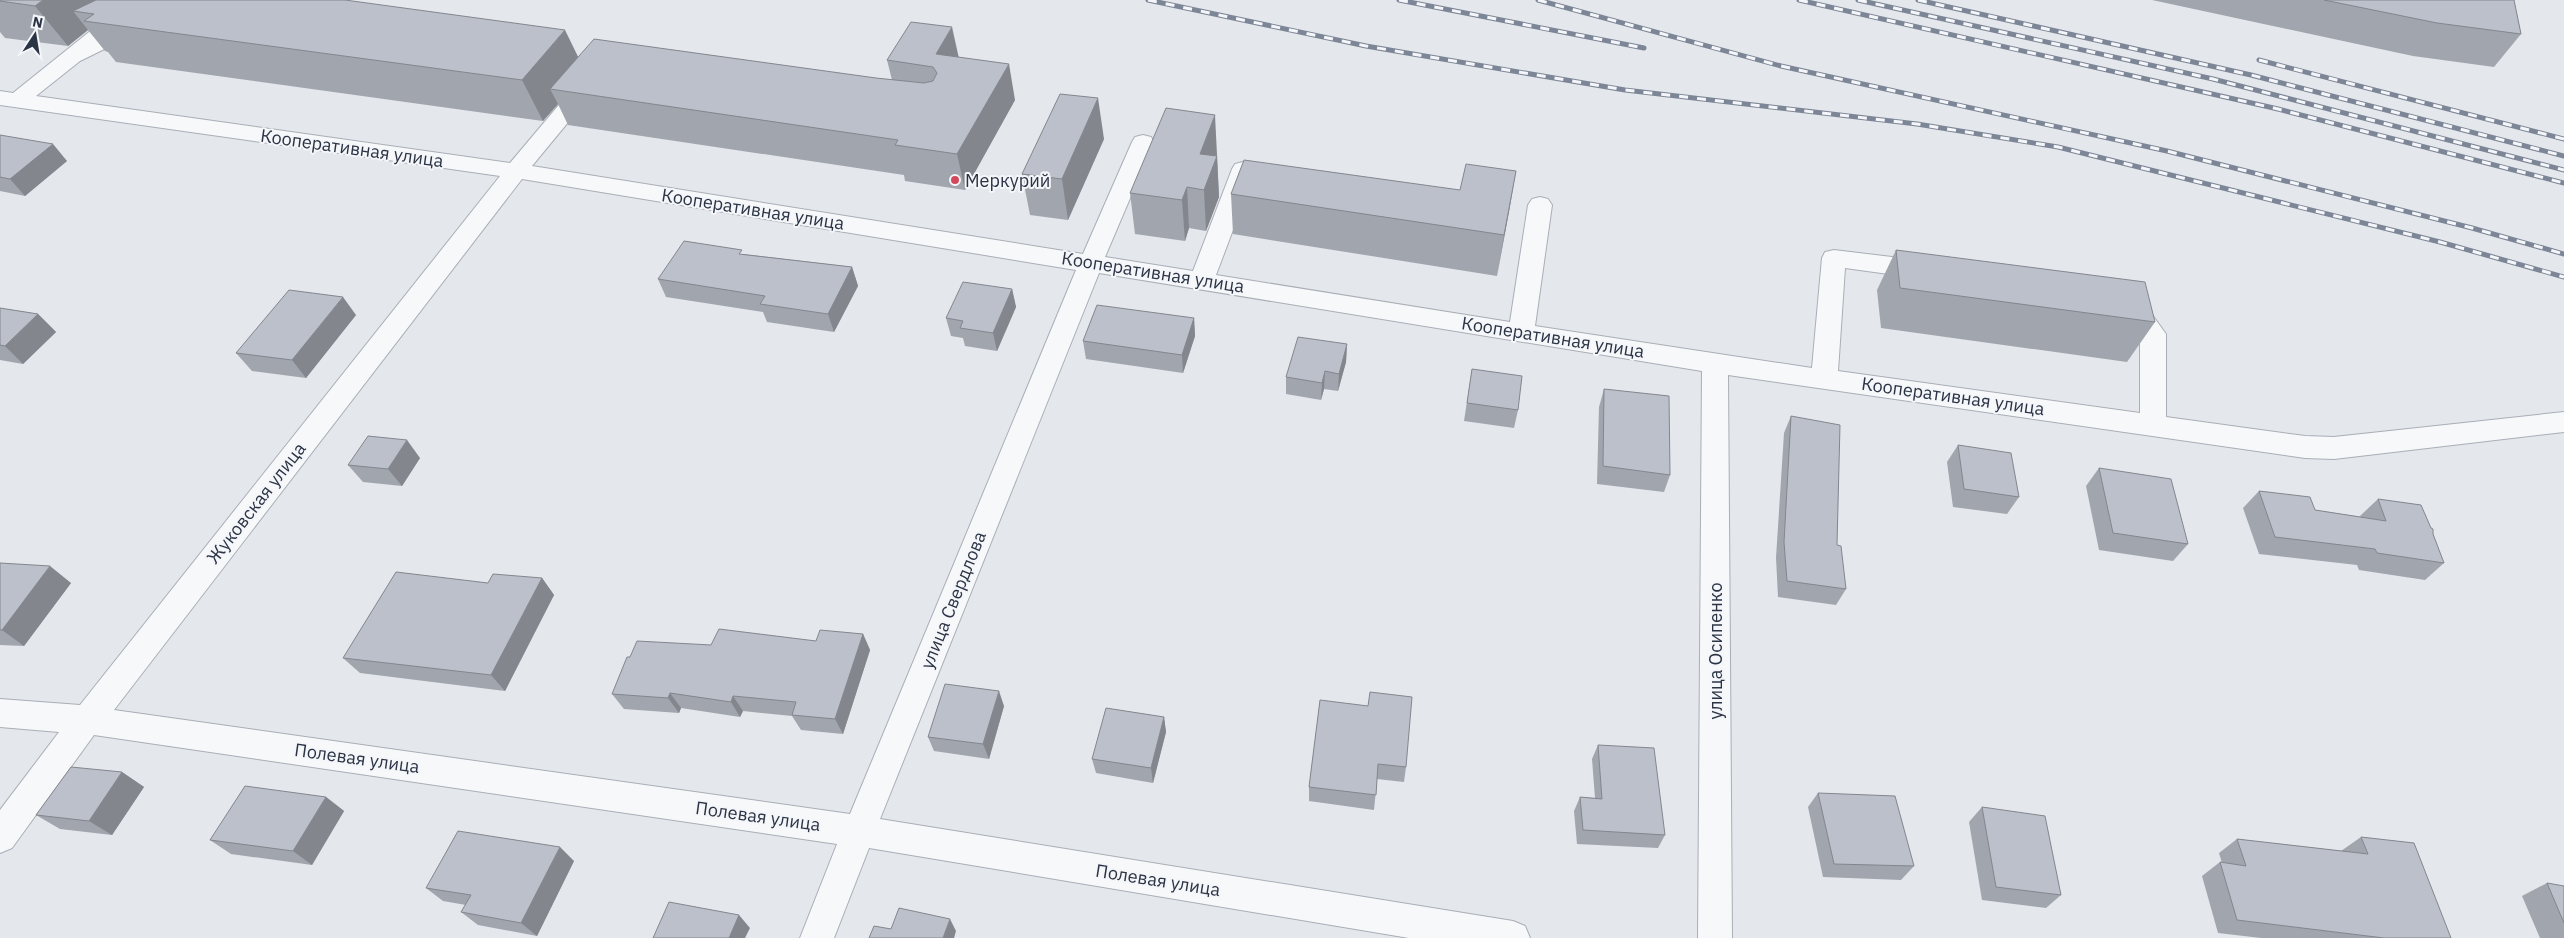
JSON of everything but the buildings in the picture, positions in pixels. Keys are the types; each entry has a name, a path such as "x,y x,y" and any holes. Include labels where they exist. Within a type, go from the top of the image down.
{"street":[{"path":"9,99 73,56 142,0"},
{"path":"73,56 153,18"},
{"name":"Жуковская улица","path":"0,837 88,720 516,171 598,72"},
{"name":"Кооперативная улица","path":"9,99 516,171 1091,262 1715,364 2306,446 2334,448 2564,422"},
{"name":"улица Свердлова","path":"817,938 1091,262 1143,142"},
{"path":"1202,280 1243,168 1263,171"},
{"path":"1520,332 1540,205"},
{"path":"1824,378 1834,258 1950,274"},
{"path":"2106,294 2125,297 2153,334 2152,425"},
{"name":"улица Осипенко","path":"1715,364 1715,938"},
{"name":"Полевая улица","path":"0,713 88,720 859,831 1513,938"}],"railway":[{"path":"1148,0 1366,46 1625,90 1917,124 2058,147 2440,242 2564,277"},
{"path":"1399,0 1644,48"},
{"path":"1538,0 1781,66 2167,151 2472,228 2564,254"},
{"path":"1799,0 2278,109 2564,183"},
{"path":"1858,0 2213,79 2564,170"},
{"path":"1918,0 2251,75 2564,156"},
{"path":"2259,60 2564,139"}],"place":[{"name":"Меркурий","path":"955,180"}]}
